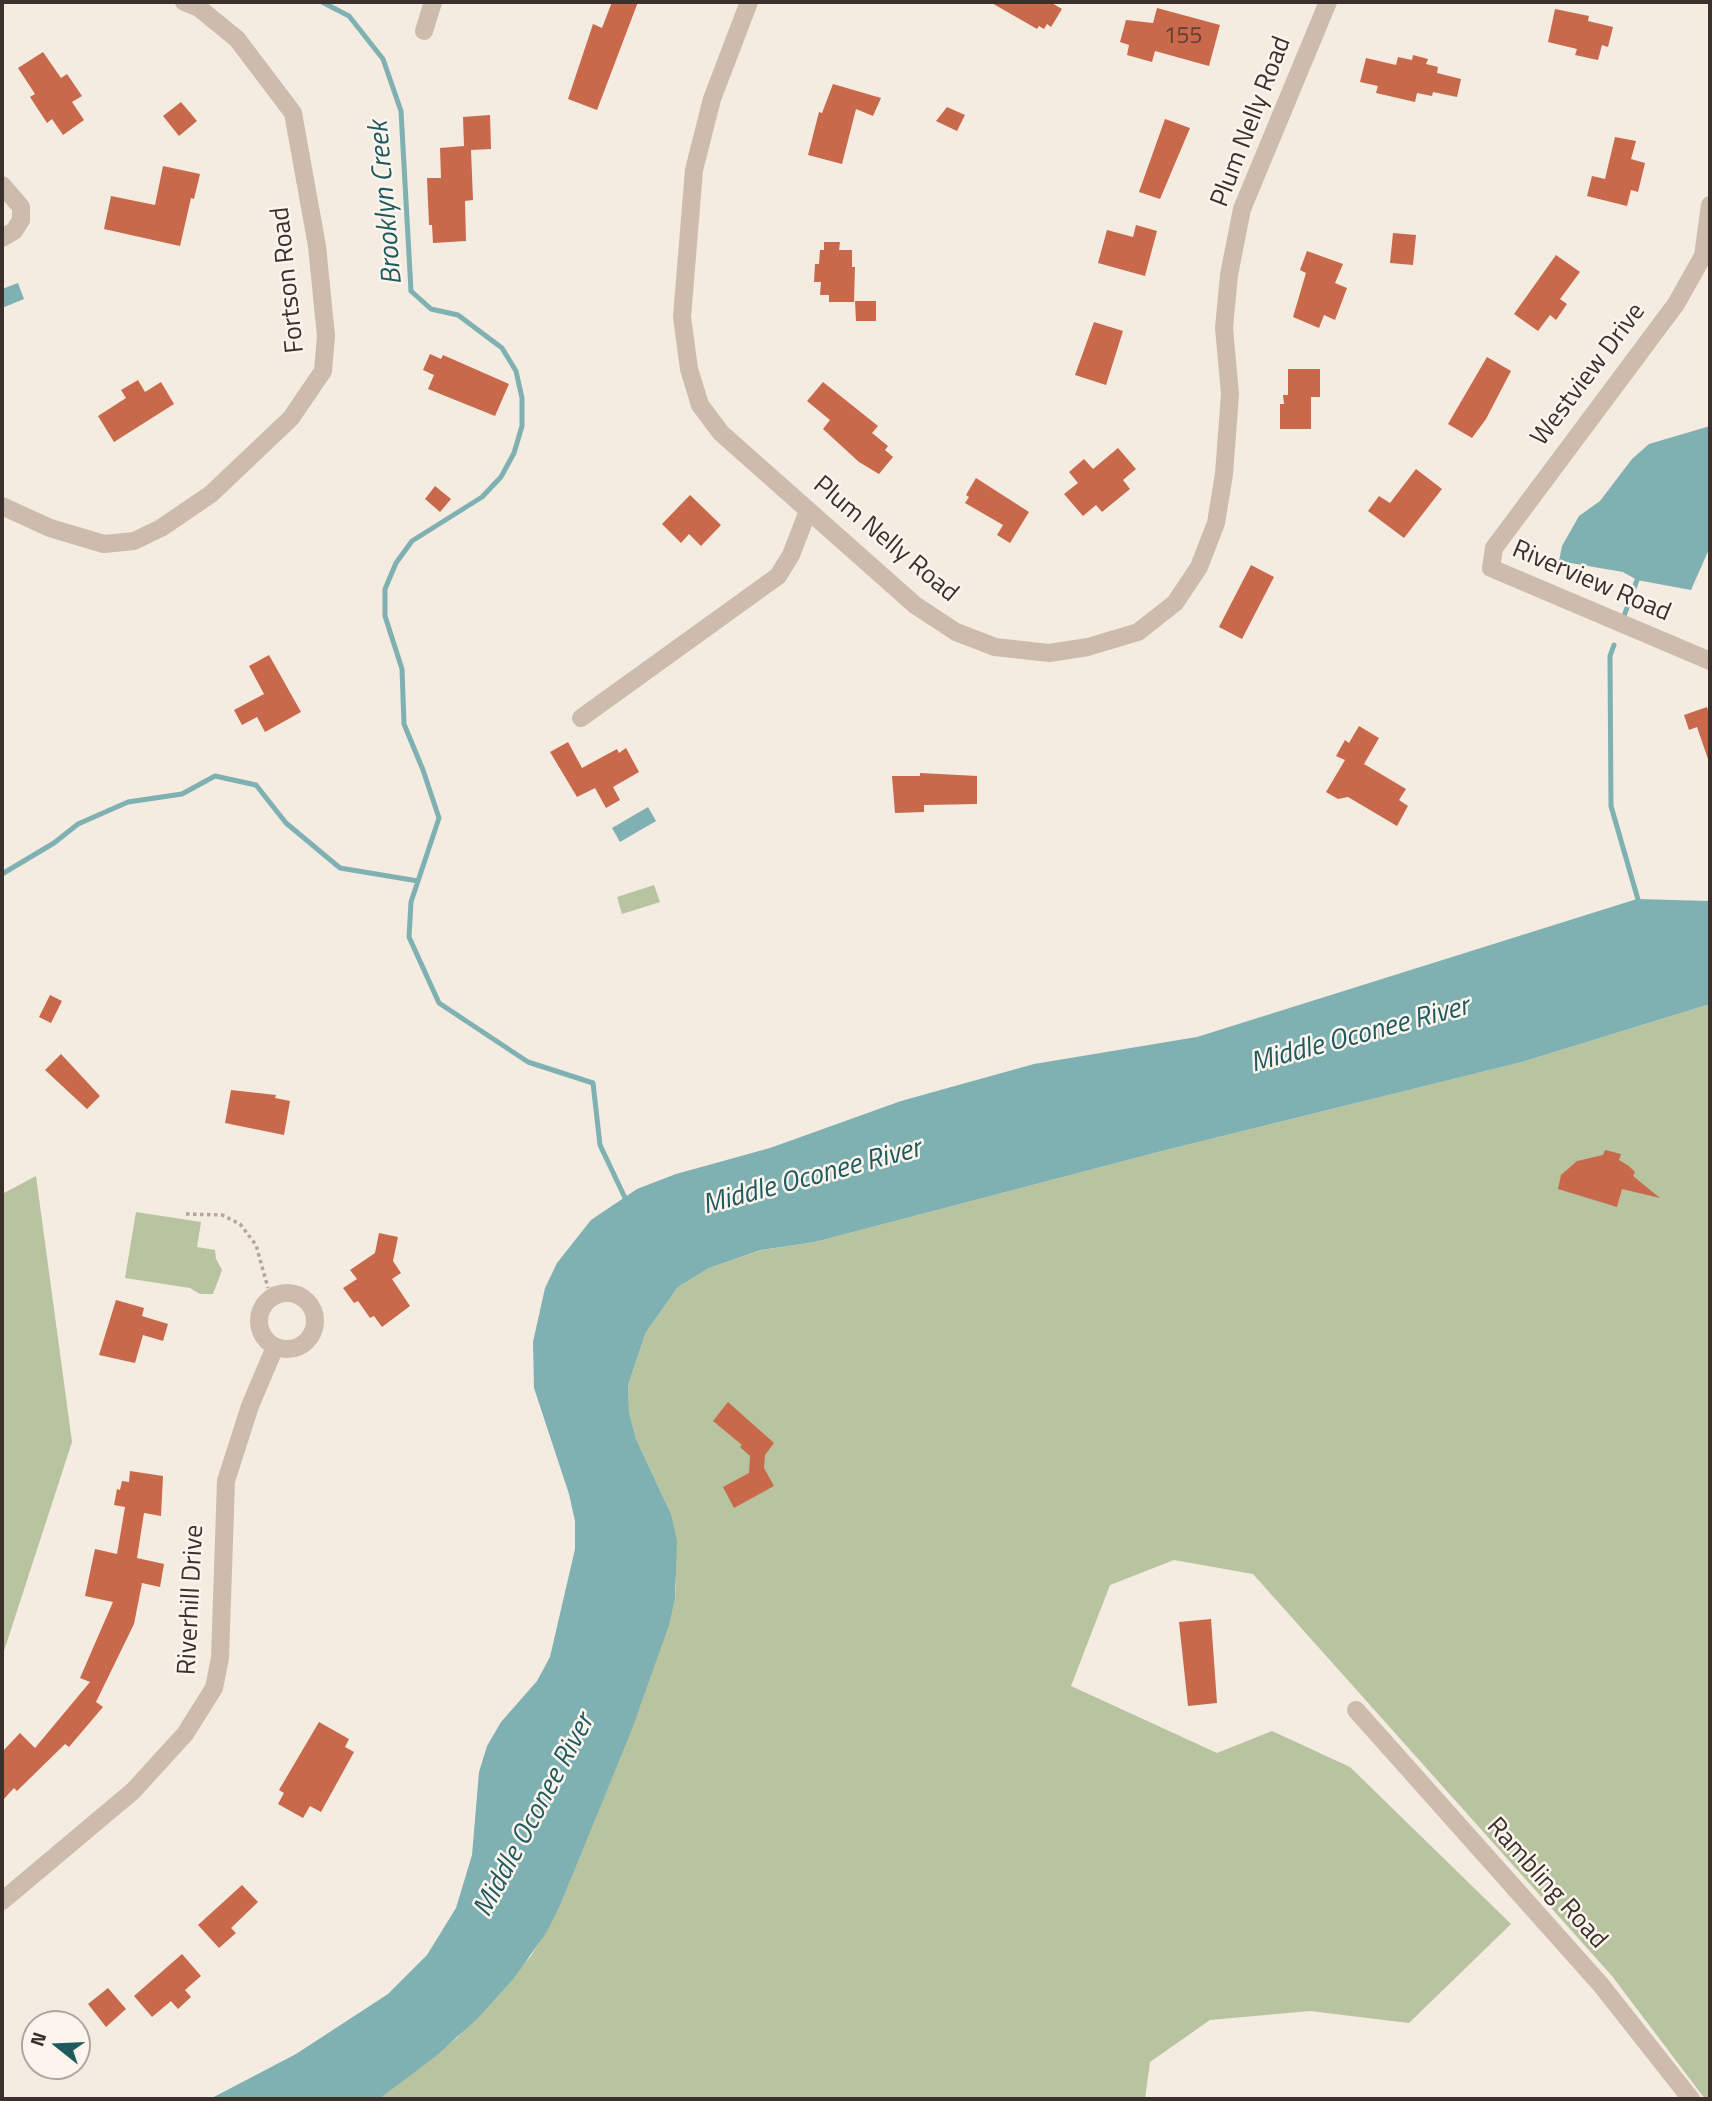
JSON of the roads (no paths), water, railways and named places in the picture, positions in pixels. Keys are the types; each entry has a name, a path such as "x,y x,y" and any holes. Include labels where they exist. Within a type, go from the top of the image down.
{"street":[{"name":"Fortson Road","path":"2,506 50,528 104,544 134,541 161,528 211,494 291,418 324,371 326,337 317,246 293,113 237,39 199,8 184,2"},
{"path":"424,31 433,2"},
{"name":"Plum Nelly Road","path":"749,2 712,99 694,170 682,317 689,369 700,405 721,433 915,605 956,632 1002,649 1049,653 1088,647 1138,632 1175,603 1199,567 1216,523 1224,474 1230,394 1224,328 1229,275 1242,209 1328,2"},
{"path":"2,185 21,207 21,220 14,231 2,237"},
{"name":"Westview Drive","path":"1491,568 1494,548 1676,304 1703,256 1710,205"},
{"path":"581,718 778,576 792,555 808,511"},
{"name":"Riverview Road","path":"1491,568 1710,661"},
{"name":"Riverhill Drive","path":"4,1897 133,1791 185,1734 214,1688 220,1658 226,1481 246,1416 275,1347"},
{"name":"Rambling Road","path":"1356,1710 1601,1985 1691,2099"}],"water":[{"path":"18,283 24,299 2,308 2,289"},
{"path":"1710,426 1710,547 1691,590 1637,580 1623,572 1559,561 1562,546 1579,516 1600,501 1632,459 1649,444"},
{"path":"648,807 656,821 620,842 612,828"},
{"name":"Middle Oconee River","path":"1637,899 1710,901 1710,1004 1522,1062 1162,1151 815,1242 761,1250 709,1268 678,1287 646,1332 628,1385 629,1412 636,1439 671,1514 677,1541 675,1598 669,1625 632,1729 559,1908 546,1933 514,1978 477,2019 436,2056 379,2099 210,2099 296,2054 388,1994 427,1955 456,1908 472,1855 479,1772 487,1746 501,1722 537,1681 550,1657 575,1549 575,1521 569,1494 534,1388 533,1342 545,1288 557,1263 591,1220 637,1189 676,1174 770,1148 901,1101 1034,1064 1197,1037"}],"waterway":[{"name":"Brooklyn Creek","path":"322,2 349,16 383,59 401,111 411,291 431,309 458,315 502,348 516,371 522,398 522,426 514,453 501,477 482,497 412,541 396,563 385,589 385,616 402,669 404,724 439,818 411,902 409,937 439,1003 528,1062 593,1083 600,1145 627,1202"},
{"path":"1624,616 1637,580"},
{"path":"1614,645 1610,656 1611,806 1639,903"},
{"path":"2,874 54,843 78,824 128,802 182,794 215,776 256,785 286,823 340,868 418,881"}]}
